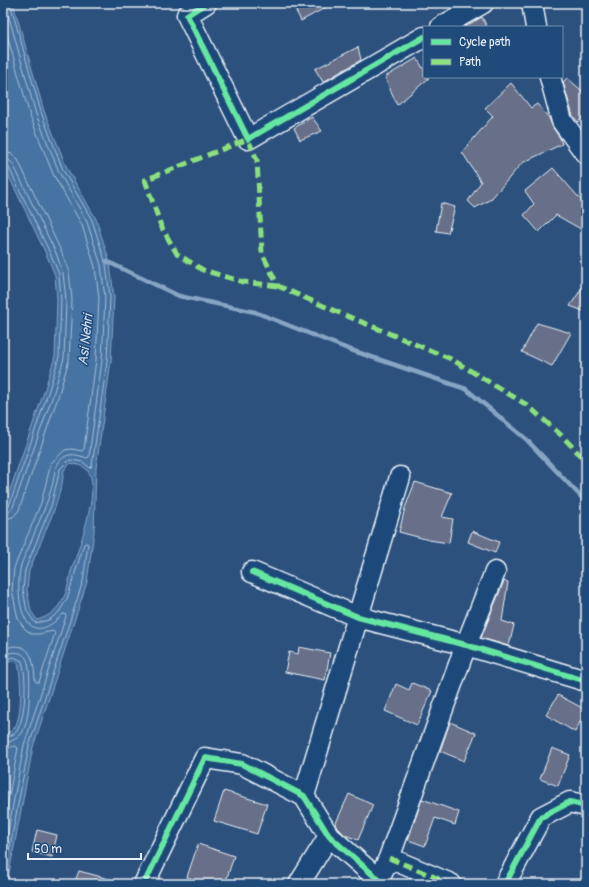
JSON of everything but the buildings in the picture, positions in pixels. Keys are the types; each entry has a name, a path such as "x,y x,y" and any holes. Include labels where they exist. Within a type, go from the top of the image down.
{"street":[{"path":"206,3 187,16 248,139 423,38"},
{"path":"443,26 482,3"},
{"path":"532,3 536,26"},
{"path":"550,78 562,121 586,154"},
{"path":"304,796 400,477"},
{"path":"252,572 358,616 466,645 586,681"},
{"path":"144,884 205,758 242,764 304,796 329,836 378,882 389,858 466,645 495,572"},
{"path":"506,884 541,817 570,802 586,806"},
{"path":"299,884 329,836"},
{"path":"389,858 451,884"}],"water":[{"name":"Asi Nehri","path":"3,3 13,3 44,111 67,168 96,219 110,263 114,298 111,361 96,468 94,532 87,582 33,747 7,884 3,884 3,734 12,730 17,723 20,706 20,677 18,663 14,661 9,662 3,673 3,510 55,356 57,300 55,275 3,164","holes":["71,463 86,469 92,482 92,493 87,521 64,597 53,612 37,620 31,611 27,590 29,571 55,508 62,484 64,470"]}],"waterway":[{"path":"106,261 179,296 255,312 348,349 466,389 526,439 586,502"}],"marked path":[{"path":"278,286 243,282 203,270 177,254 161,226 145,180 248,139 257,160 262,253 278,286 451,359 527,405 561,435 586,461"},
{"path":"389,858 451,884"}],"cycle path":[{"path":"206,3 187,15 248,139 423,38"},
{"path":"252,572 358,617 466,645 586,681"},
{"path":"144,884 205,758 242,764 304,796 329,836 379,880"},
{"path":"505,884 541,817 570,802 586,806"}]}
